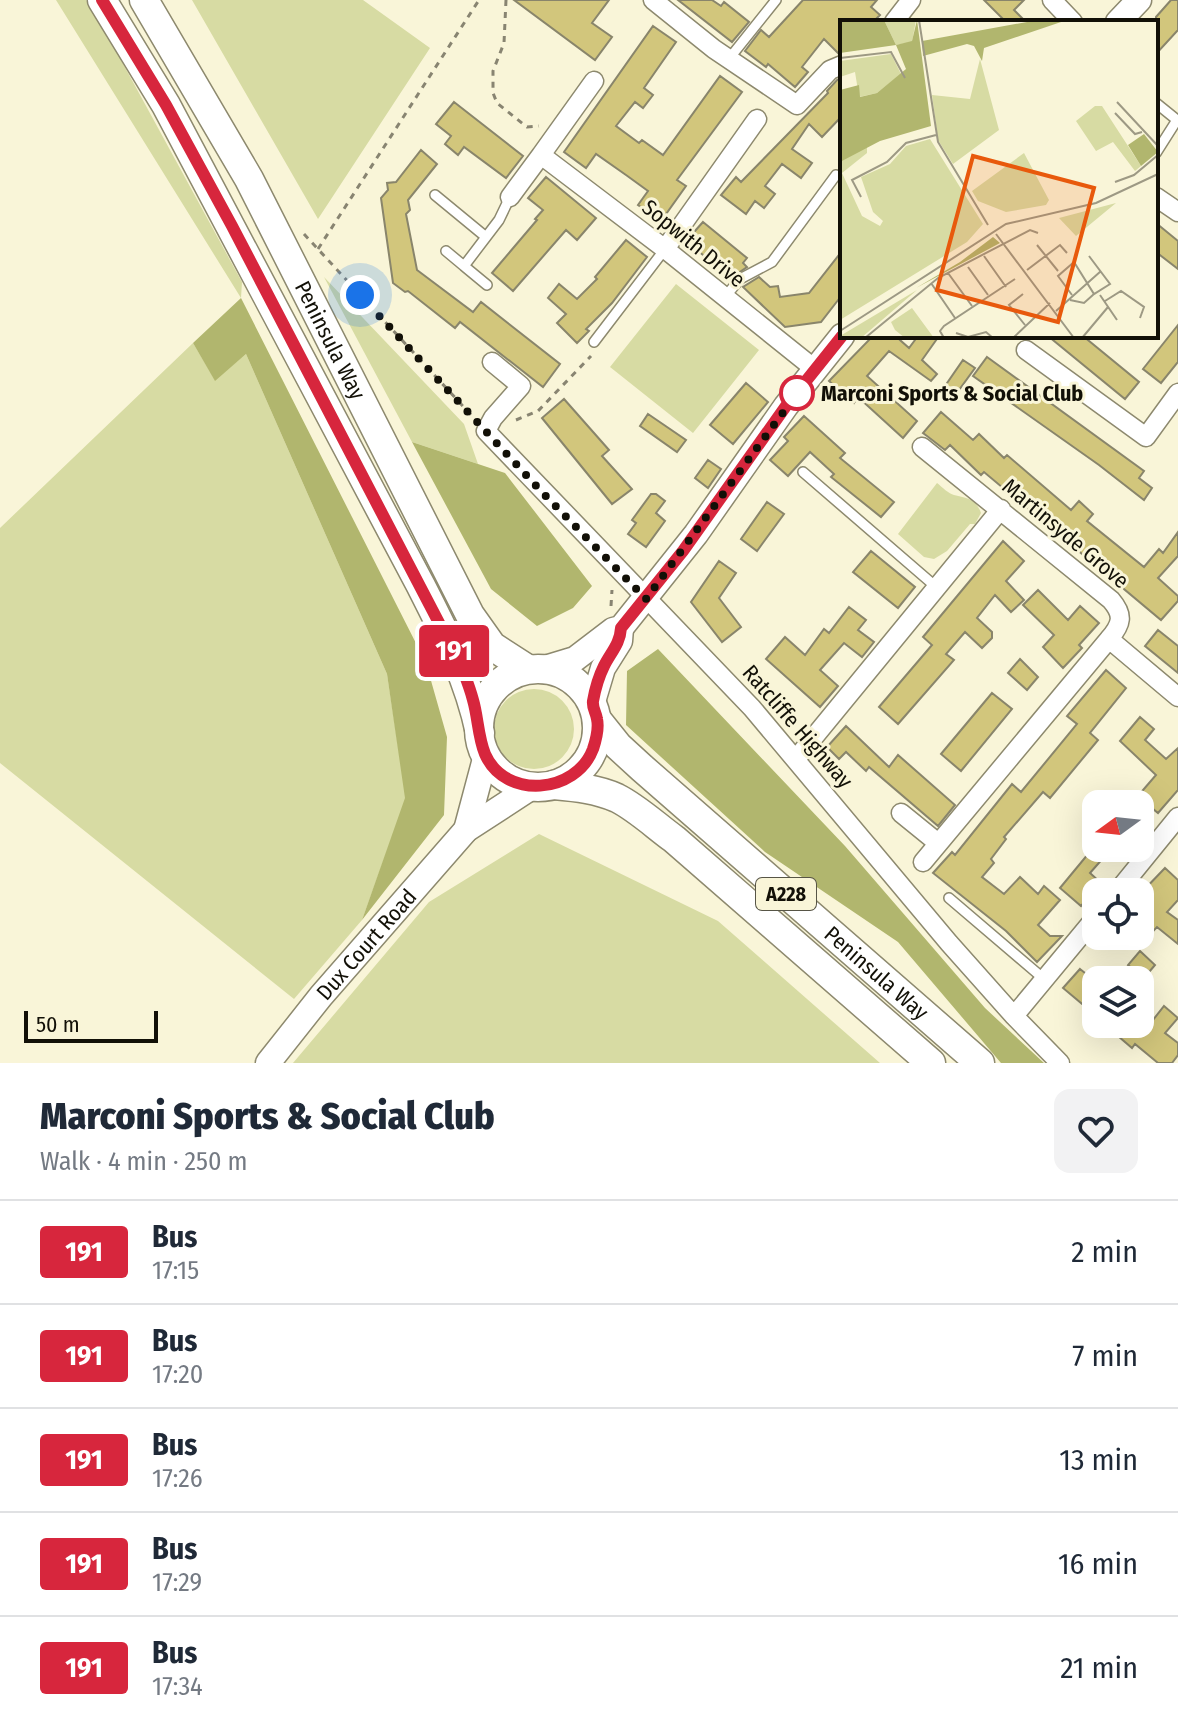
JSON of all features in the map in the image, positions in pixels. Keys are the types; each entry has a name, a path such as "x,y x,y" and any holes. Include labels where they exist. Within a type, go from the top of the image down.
{"main road":[{"name":"Peninsula Way","path":"102,0 174,118 427,598 461,665 473,699 483,744"},
{"name":"Peninsula Way","path":"144,0 249,179 470,615 492,646 534,669"},
{"path":"534,669 560,673 576,682 595,713 592,751 582,767 543,786 509,779 495,769 483,744 484,703 494,688 508,677 534,669"},
{"name":"Peninsula Way","path":"595,713 618,746 642,768 980,1063"},
{"name":"Peninsula Way","path":"543,786 591,789 618,799 647,819 674,839 931,1063"}],"street":[{"path":"653,0 728,60 797,105 830,70 840,66"},
{"path":"1052,0 1071,20"},
{"path":"1120,20 1139,0"},
{"path":"510,197 594,81"},
{"path":"665,249 757,119"},
{"name":"Sopwith Drive","path":"541,155 816,370"},
{"path":"1158,198 1178,212"},
{"path":"534,669 575,659 613,630 615,619 646,599 786,406 840,338"},
{"path":"1026,350 1146,437 1178,393"},
{"path":"486,431 493,418 521,386 492,362"},
{"name":"Ratcliffe Highway","path":"486,431 646,599 701,652 1014,1016 1060,1063"},
{"name":"Martinsyde Grove","path":"922,447 1111,600 1122,617 1119,627 1109,639"},
{"path":"796,759 1001,509"},
{"path":"595,713 603,668 620,641 615,619"},
{"path":"923,862 1109,639 1178,697"},
{"name":"Dux Court Road","path":"466,830 483,744"},
{"name":"Dux Court Road","path":"268,1063 321,996 466,830 543,786"},
{"path":"901,813 938,843"},
{"path":"1128,878 1178,817"},
{"path":"1014,1016 1082,934"}],"lane":[{"path":"728,60 776,0"},
{"path":"1158,105 1177,120 1158,150"},
{"path":"724,298 740,279 772,262 836,175"},
{"path":"435,195 486,237"},
{"path":"464,266 499,220 510,197"},
{"path":"594,342 665,249"},
{"path":"446,251 487,285"},
{"path":"803,472 935,586"},
{"path":"949,898 1044,979"}],"path":[{"path":"318,249 479,0"},
{"path":"506,0 504,43 493,71 493,93 497,103 527,127 544,126 556,134"},
{"path":"301,243 297,228 486,431 538,411 595,351 594,342"},
{"path":"615,619 611,584 623,572"}],"green space":[{"path":"56,0 86,0 97,16 242,282 241,298"},
{"path":"192,0 363,0 430,48 318,219"},
{"path":"324,277 464,424 478,464 412,442"},
{"path":"676,284 759,350 693,433 610,367"},
{"path":"241,298 426,663 447,737 444,815 362,920 405,798 387,674 246,354 215,381 193,343"},
{"path":"193,343 215,380 246,354 387,674 406,798 362,920 294,999 0,763 0,528"},
{"path":"412,442 505,473 592,586 573,608 537,626 491,589"},
{"path":"937,483 952,494 974,502 981,513 975,524 970,524 947,551 934,559 924,557 898,534"},
{"path":"658,649 845,846 985,1008 1044,1063 1001,1063 898,942 765,852 626,725 627,671"},
{"path":"526,689 542,689 563,700 574,721 574,737 563,758 542,769 526,769 512,763 500,751 494,737 494,721 500,707 512,695"},
{"path":"539,834 718,921 880,1063 293,1063 429,902"}],"building":[{"path":"514,0 609,0 592,23 612,37 595,60"},
{"path":"678,0 712,0 721,6 724,2 749,22 732,42"},
{"path":"803,0 877,0 871,7 880,15 875,20 840,20 840,54 824,39 802,67 808,72 795,87 768,64 766,67 745,51 761,30 769,37"},
{"path":"984,0 1024,0 1014,10 1024,20 1004,20"},
{"path":"1171,0 1178,0 1178,30 1158,52 1158,20 1156,17"},
{"path":"653,26 676,42 644,88 653,95 643,108 635,102 616,126 663,155 720,76 742,92 677,180 686,186 661,221 638,205 648,191 626,175 596,154 586,168 564,152"},
{"path":"840,79 840,118 822,137 809,124 792,149 812,163 801,178 782,164 765,186 775,194 764,208 755,201 746,214 721,195 736,177 741,182"},
{"path":"454,102 523,156 506,178 464,147 458,155 445,144 451,136 436,124"},
{"path":"421,150 437,164 408,200 410,210 406,214 417,270 473,312 481,302 560,364 543,387 460,322 455,328 393,283 381,198 388,190 387,183 396,182"},
{"path":"546,177 596,218 577,240 566,230 513,291 492,273 543,210 528,198"},
{"path":"703,222 747,258 743,263 747,267 731,278 686,241"},
{"path":"1158,225 1178,241 1178,269 1158,254"},
{"path":"626,240 647,257 577,343 557,323 566,314 548,298 559,284 577,299 597,279 595,277"},
{"path":"840,254 840,298 821,322 785,327 743,287 759,277 770,287 778,286 780,297 809,293"},
{"path":"1178,325 1178,362 1161,383 1143,369"},
{"path":"871,338 902,338 909,348 916,338 938,338 922,360 937,374 931,381 889,351 867,376 917,421 903,438 858,397 854,403 829,381"},
{"path":"1050,338 1085,338 1139,382 1125,399"},
{"path":"987,357 1144,471 1139,478 1152,488 1144,500 973,376"},
{"path":"963,360 975,368 956,394 945,386"},
{"path":"746,383 768,402 733,444 710,425"},
{"path":"564,399 609,450 602,456 632,489 612,504 542,418"},
{"path":"941,412 973,440 979,434 1004,458 1007,455 1071,510 1079,501 1093,514 1087,521 1144,567 1159,549 1163,553 1178,532 1178,556 1158,578 1178,596 1178,601 1161,620 984,472 981,475 950,445 945,450 923,433"},
{"path":"648,414 686,440 677,452 640,426"},
{"path":"804,416 845,453 840,458 894,502 881,517 831,477 834,474 810,452 788,476 770,460 788,441 784,437"},
{"path":"708,460 721,469 708,488 695,478"},
{"path":"651,494 665,501 656,513 665,521 646,547 628,534 636,523 632,520"},
{"path":"767,502 784,514 757,551 741,539"},
{"path":"1003,541 1024,561 1006,581 1024,600 1011,612 995,595 977,618 992,632 992,638 982,648 965,632 946,654 954,660 898,724 879,707 932,645 923,637"},
{"path":"871,551 915,587 898,608 853,572"},
{"path":"719,561 736,573 719,598 741,627 722,642 691,602"},
{"path":"1038,590 1068,620 1080,606 1099,623 1063,668 1043,647 1054,635 1023,605"},
{"path":"849,607 866,620 858,630 874,642 862,657 844,643 820,670 838,686 820,707 766,659 785,637 805,655 824,629 829,633"},
{"path":"1158,630 1178,646 1178,673 1145,646"},
{"path":"1020,659 1038,677 1027,690 1008,673"},
{"path":"1106,670 1126,688 1090,733 1098,740 1050,798 1043,792 1004,837 1006,839 991,859 994,863 982,877 1004,894 1020,877 1038,894 1044,886 1060,900 1038,925 1050,936 1062,936 1037,962 1006,931 933,873 952,852 955,855 1012,784 1021,792 1077,724 1067,716"},
{"path":"992,693 1012,709 961,771 941,754"},
{"path":"1140,717 1154,729 1145,740 1166,759 1178,748 1178,790 1158,813 1154,810 1154,790 1143,790 1156,775 1120,741"},
{"path":"846,726 889,767 898,755 955,805 938,826 869,767 866,771 846,752 839,759 827,747"},
{"path":"1082,861 1100,862 1090,873 1096,878 1082,878 1081,906 1060,888"},
{"path":"1165,868 1178,880 1178,900 1167,912 1178,920 1178,944 1157,927 1154,930 1154,879"},
{"path":"1140,951 1155,965 1154,966 1128,965"},
{"path":"1080,969 1082,971 1082,1004 1063,988"},
{"path":"1164,1006 1178,1018 1165,1033 1178,1043 1178,1055 1172,1063 1158,1063 1135,1044 1132,1048 1120,1038 1154,1038 1154,1019"}],"bus line":[{"name":"191","path":"102,0 166,105 339,428 461,665 473,699 486,755 495,769 509,779 532,787 554,785 582,767 592,751 597,733 598,721 592,705 600,675 620,641 621,628 683,551 786,406 840,338"}],"place":[{"name":"Marconi Sports & Social Club","path":"797,393"}],"route":[{"path":"360,295 540,490 646,599 801,388 797,393"}]}
